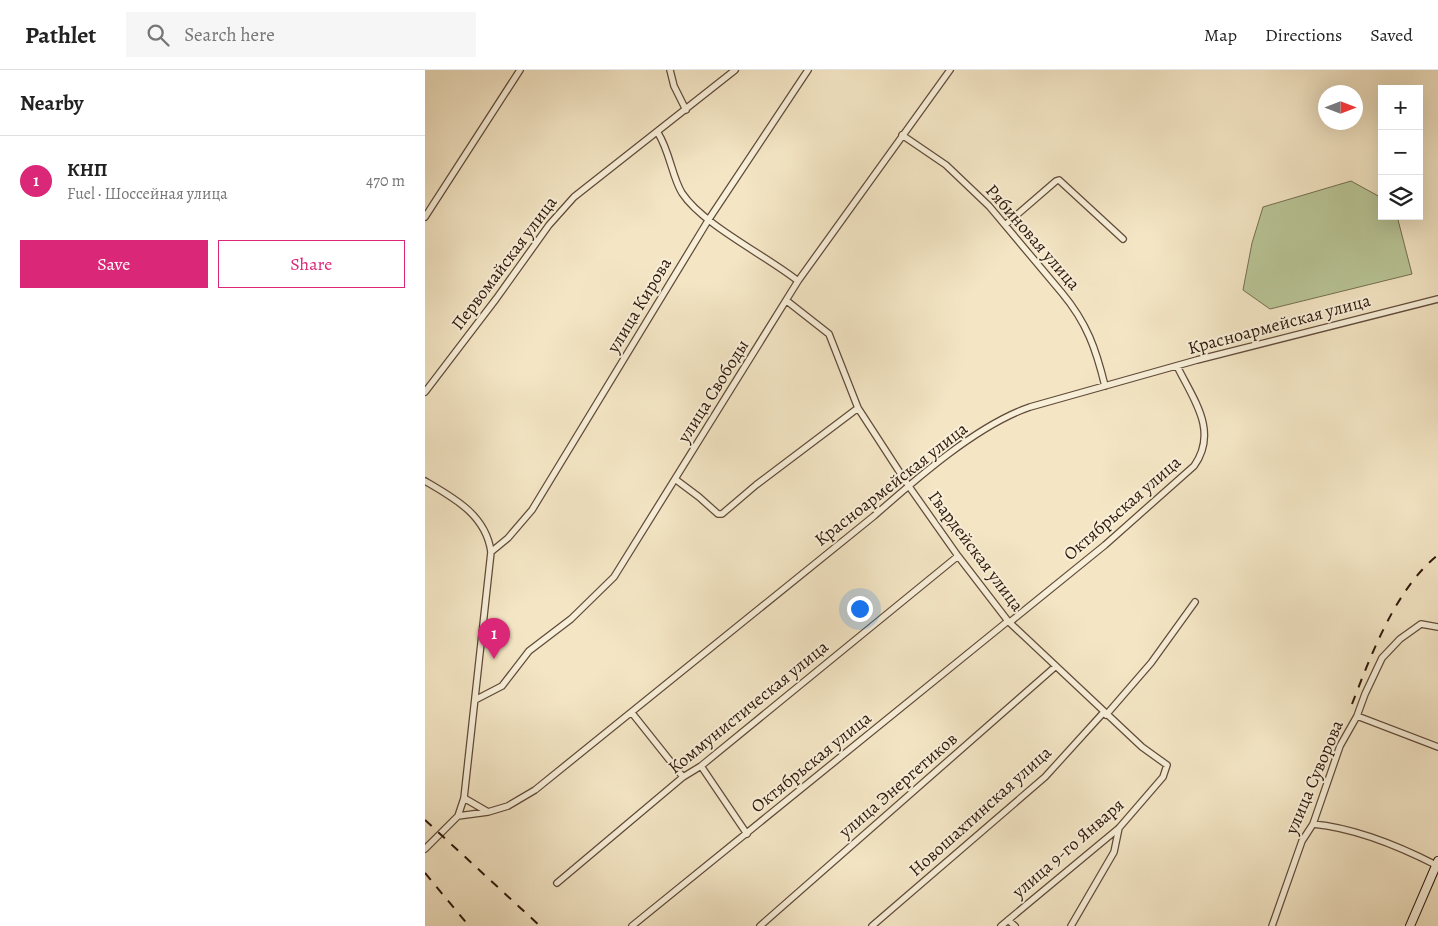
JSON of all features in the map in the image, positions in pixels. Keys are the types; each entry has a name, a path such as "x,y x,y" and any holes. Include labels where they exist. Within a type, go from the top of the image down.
{"street":[{"path":"425,217 520,70"},
{"path":"670,70 674,86 686,110"},
{"name":"Первомайская улица","path":"425,392 496,299 549,225 574,197 658,133 717,82 735,70"},
{"name":"улица Кирова","path":"491,552 508,538 532,510 709,219 808,70"},
{"name":"улица Свободы","path":"475,700 503,686 529,651 571,619 614,577 798,281 950,70"},
{"path":"658,133 666,146 681,192 709,219 798,281"},
{"name":"Рябиновая улица","path":"902,135 946,165 989,206 1068,300 1091,337 1105,386"},
{"path":"1005,226 1056,180 1059,180 1123,239"},
{"name":"Красноармейская улица","path":"458,816 488,812 507,806 535,790 874,516 908,485 986,428 1007,416 1177,366 1438,299"},
{"name":"Гвардейская улица","path":"787,301 823,328 833,340 858,408 908,485 958,556 1009,622 1105,714 1142,747 1167,765"},
{"name":"Октябрьская улица","path":"632,926 1105,545 1194,466 1205,441 1203,421 1177,366"},
{"path":"675,479 699,496 718,514 722,514 756,485 858,408"},
{"path":"425,481 450,496 475,516 484,528 491,552 464,798 458,816 425,849"},
{"name":"Коммунистическая улица","path":"557,883 683,777 701,766 958,556"},
{"name":"Новошахтинская улица","path":"872,926 1045,776 1151,663 1195,602"},
{"name":"улица Суворова","path":"1273,926 1302,841 1313,824 1315,813 1340,746 1357,716 1382,658 1421,624 1438,627"},
{"name":"улица Энергетиков","path":"760,926 1056,666"},
{"path":"632,713 683,777"},
{"path":"1357,716 1438,747"},
{"name":"улица 9-го Января","path":"1001,926 1119,828 1163,777 1167,765"},
{"path":"701,766 747,834"},
{"path":"464,798 488,812"},
{"path":"1313,824 1327,825 1366,837 1437,864 1410,926"},
{"path":"1071,926 1113,852 1119,828"},
{"path":"1008,920 1015,926"}],"green space":[{"path":"1351,181 1378,196 1378,220 1398,220 1412,274 1270,309 1243,290 1252,243 1263,207"}],"railway":[{"path":"1352,704 1376,644 1397,604 1423,569 1438,555"},
{"path":"425,820 540,926"},
{"path":"425,873 469,926"}],"place":[{"name":"КНП","path":"494,659"}]}
